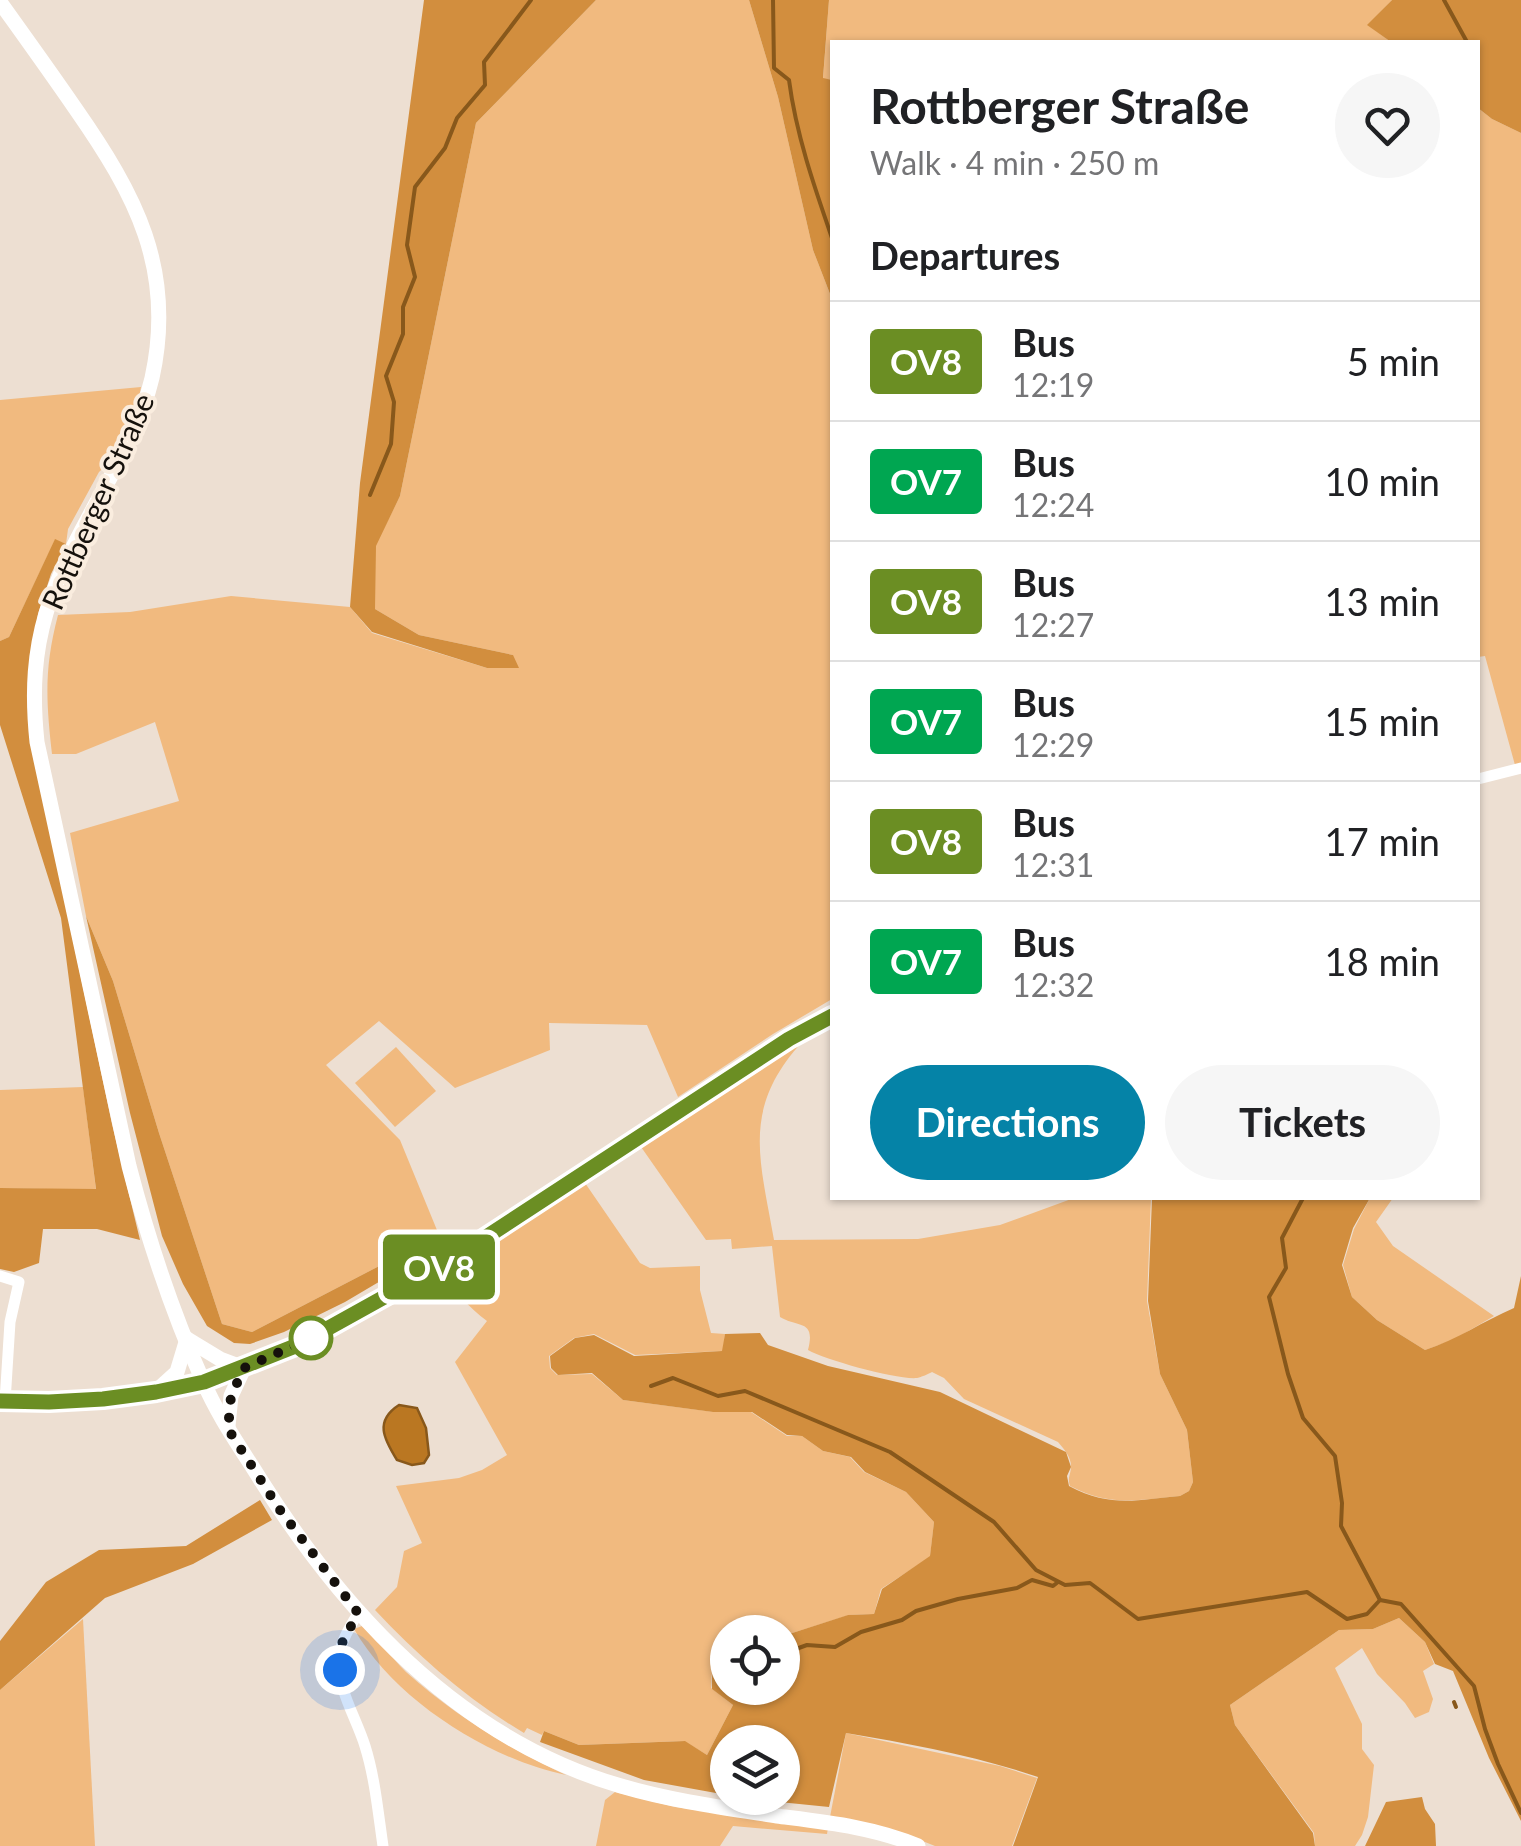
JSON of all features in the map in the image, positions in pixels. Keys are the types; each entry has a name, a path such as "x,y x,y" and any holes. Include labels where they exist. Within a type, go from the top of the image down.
{"main road":[{"name":"Rottberger Straße","path":"0,2 111,159 131,196 155,273 159,318 152,378 130,439 51,595 38,644 35,718 128,1166 144,1226 204,1382 228,1429 288,1523 358,1613 411,1666 478,1719 560,1765 594,1778 665,1798 831,1823 914,1845"},
{"path":"156,1392 176,1372 187,1340 244,1368 231,1396 228,1429"},
{"path":"2,1401 66,1402 156,1392 204,1382"}],"street":[{"path":"1480,778 1521,768"},
{"path":"204,1382 298,1345 451,1260 789,1039 830,1017"},
{"path":"0,1276 18,1282 2,1401"},
{"path":"358,1613 341,1645 340,1670 372,1773 383,1846"}],"shaded area":[{"path":"424,0 596,0 476,123 400,496 376,546 375,609 419,635 513,655 519,668 487,668 372,632 350,607 360,483"},
{"path":"596,0 749,0 778,97 813,250 830,294 830,1000 678,1097 647,1025 549,1023 550,1050 455,1088 379,1021 326,1065 400,1140 439,1235 252,1332 222,1324 113,981 86,916 70,833 179,801 155,722 76,754 52,754 48,717 50,652 58,615 130,612 231,596 350,607 372,633 487,668 513,655 419,635 375,609 375,546 400,496 476,123"},
{"path":"749,0 829,0 823,78 830,80 830,294 813,250 778,97"},
{"path":"829,0 1392,0 1368,25 1388,40 830,40 830,80 823,79"},
{"path":"1392,0 1521,0 1521,133 1480,110 1480,40 1388,40 1367,25"},
{"path":"1480,110 1521,133 1521,763 1515,765 1485,656 1480,657"},
{"path":"141,387 137,407 112,464 99,472 68,529 66,544 55,540 9,637 0,641 0,400"},
{"path":"55,539 66,544 38,614 29,673 70,926 140,1240 97,1229 43,1229 39,1263 14,1272 0,1269 0,1188 96,1189 61,918 0,725 0,641 9,637"},
{"path":"86,916 113,981 222,1324 252,1332 439,1235 443,1244 345,1302 250,1344 234,1343 207,1326 162,1236"},
{"path":"801,1038 770,1090 763,1113 761,1159 774,1240 918,1239 1000,1225 1069,1200 1151,1200 1147,1301 1160,1374 1187,1430 1193,1482 1189,1491 1180,1496 1137,1500 1085,1493 1070,1486 1070,1459 1058,1442 964,1399 944,1378 932,1372 917,1378 894,1376 808,1350 807,1329 780,1317 772,1246 732,1249 731,1239 706,1240 639,1144"},
{"path":"396,1047 436,1091 395,1127 355,1083"},
{"path":"83,1087 96,1190 0,1188 0,1090"},
{"path":"583,1180 640,1263 650,1268 700,1266 700,1290 711,1333 725,1334 723,1351 635,1355 594,1334 574,1338 549,1356 550,1368 557,1375 592,1374 623,1400 714,1412 751,1412 787,1436 802,1436 823,1451 850,1457 864,1472 906,1492 934,1522 930,1557 881,1589 874,1614 849,1615 800,1631 800,1615 710,1615 710,1705 733,1705 723,1725 710,1725 707,1755 684,1741 579,1745 544,1731 542,1735 527,1728 524,1733 445,1676 375,1610 397,1587 404,1551 422,1543 396,1486 459,1478 507,1455 455,1362 487,1321 443,1273"},
{"path":"1152,1200 1369,1200 1353,1228 1342,1265 1352,1297 1377,1320 1425,1350 1514,1308 1521,1276 1521,1821 1489,1758 1453,1671 1435,1664 1425,1642 1399,1618 1373,1629 1339,1630 1230,1705 1235,1725 1313,1833 1315,1846 1013,1846 1038,1777 919,1746 846,1733 829,1807 800,1804 800,1725 723,1725 733,1705 800,1705 800,1631 848,1615 874,1614 882,1589 930,1556 934,1522 906,1492 865,1472 851,1457 823,1451 802,1436 787,1435 752,1412 713,1412 623,1400 592,1373 558,1375 551,1368 550,1356 575,1338 594,1335 634,1356 722,1351 725,1334 760,1333 768,1345 828,1366 940,1392 1066,1452 1071,1467 1067,1476 1069,1486 1124,1501 1180,1496 1189,1491 1193,1482 1187,1430 1160,1374 1148,1301"},
{"path":"1369,1200 1392,1200 1376,1222 1393,1246 1494,1316 1453,1340 1425,1350 1377,1320 1352,1297 1343,1265 1354,1229"},
{"path":"399,1405 417,1408 426,1428 429,1455 424,1463 412,1465 397,1460 388,1445 384,1424"},
{"path":"260,1500 272,1520 193,1564 105,1598 0,1690 0,1641 46,1582 99,1550 186,1546"},
{"path":"1399,1618 1425,1642 1434,1664 1423,1671 1433,1699 1429,1712 1415,1718 1377,1674 1362,1648 1335,1668 1362,1724 1362,1749 1374,1765 1368,1817 1355,1846 1315,1846 1314,1833 1235,1725 1230,1705 1339,1630 1373,1629"},
{"path":"83,1619 95,1846 0,1846 0,1690"},
{"path":"362,1626 406,1672 462,1716 566,1775 536,1767 475,1740 418,1702 371,1655 354,1629"},
{"path":"544,1731 579,1745 685,1741 707,1755 710,1749 710,1792 644,1780 540,1742"},
{"path":"846,1733 1000,1766 1037,1778 1012,1846 935,1846 900,1832 830,1817"},
{"path":"615,1792 710,1812 710,1815 828,1828 827,1834 733,1826 720,1846 596,1846 605,1800"},
{"path":"1422,1797 1435,1824 1436,1846 1365,1846 1386,1802"}],"waterway":[{"path":"370,495 391,444 394,402 386,376 403,334 403,307 415,277 407,245 415,187 445,148 457,118 485,85 484,62 531,0"},
{"path":"773,0 774,68 789,80 801,140 830,232"},
{"path":"1444,0 1466,40"},
{"path":"1302,1200 1282,1238 1286,1268 1269,1297 1303,1418 1335,1456 1341,1526 1380,1600 1401,1604 1474,1686 1485,1729 1521,1813"},
{"path":"651,1386 673,1378 718,1396 745,1391 890,1452 994,1522 1036,1570 1065,1585 1090,1583 1138,1619 1307,1592 1347,1619 1367,1614 1380,1600"},
{"path":"800,1648 835,1647 861,1632 902,1620 916,1611 1017,1588 1032,1580 1053,1586 1058,1582"},
{"path":"1454,1702 1456,1707"}],"bus line":[{"name":"OV8","path":"0,1401 103,1399 156,1392 204,1382 298,1345 451,1260 789,1039 830,1017"}],"route":[{"path":"311,1338 244,1368 231,1396 228,1429 315,1560 358,1613 341,1645 340,1670"}]}
